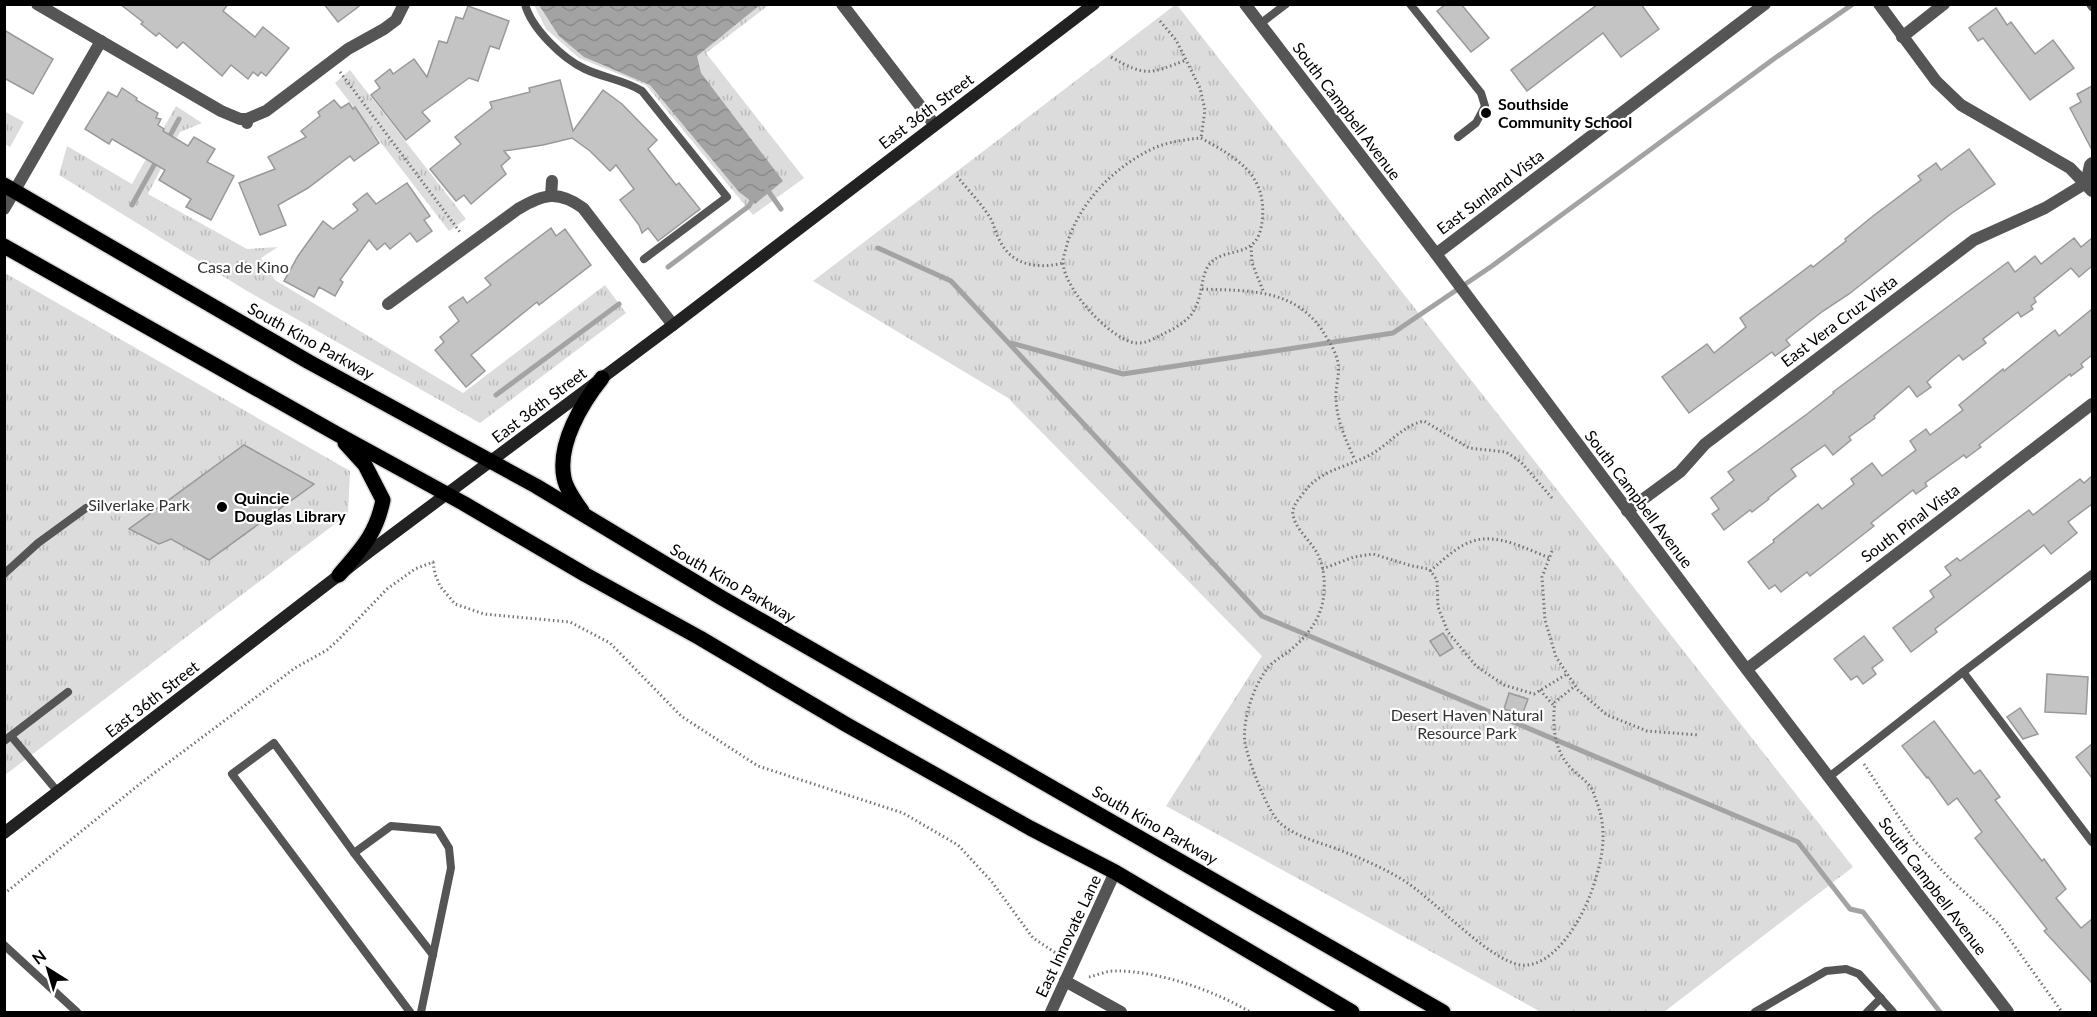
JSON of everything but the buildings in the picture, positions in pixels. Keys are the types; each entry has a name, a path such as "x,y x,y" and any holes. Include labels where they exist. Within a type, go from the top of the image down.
{"main road":[{"name":"East 36th Street","path":"4,833 339,575 673,325 1094,4"},
{"name":"South Kino Parkway","path":"10,188 309,362 491,461 732,604 1443,1012"},
{"path":"4,246 447,494 700,638 847,725 1030,828 1115,872 1352,1012"},
{"path":"585,516 564,479 563,467 566,443 582,403 602,378"},
{"path":"337,434 365,465 383,500 379,523 364,546 339,575"}],"street":[{"path":"37,4 221,111 247,121 266,111 362,40 402,19 404,4"},
{"path":"842,4 934,124"},
{"name":"South Campbell Avenue","path":"1245,4 2008,1012"},
{"name":"East Sunland Vista","path":"1436,254 1765,4"},
{"path":"1879,4 1936,81 1961,105 2070,168 2090,185"},
{"path":"1902,37 1944,4"},
{"path":"4,209 10,188 101,41"},
{"path":"2090,185 2090,165 2092,163"},
{"path":"551,196 552,181"},
{"name":"East Vera Cruz Vista","path":"1628,511 1680,472 1705,444 1974,240 2090,185"},
{"path":"388,304 525,205 558,195 571,199 583,208 673,325"},
{"name":"South Pinal Vista","path":"1747,669 2092,404"},
{"name":"East Innovate Lane","path":"1051,1012 1115,872"},
{"path":"1065,981 1121,1012"}],"lane":[{"path":"525,4 528,16 548,42 583,69 628,83 642,91 727,196 644,259"},
{"path":"1260,24 1286,4"},
{"path":"1410,4 1481,93 1485,106 1476,123 1458,137"},
{"path":"4,574 38,543 86,508"},
{"path":"1828,777 2092,574"},
{"path":"1963,672 2092,842"},
{"path":"58,792 8,738 68,692"},
{"path":"410,1012 232,774 274,743 354,853 433,955"},
{"path":"354,853 391,826 438,830 450,848 451,868 421,1012"},
{"path":"4,945 77,1012"},
{"path":"1755,1012 1826,971 1846,969 1859,974 1893,1012"},
{"path":"1867,1012 1881,998"}],"path":[{"path":"1160,21 1176,40 1200,88 1204,110 1201,138"},
{"path":"1111,57 1133,70 1155,72 1186,60"},
{"path":"332,61 469,245"},
{"path":"1251,246 1220,255 1207,267 1200,298 1190,316 1173,330 1149,341 1132,342 1111,330 1081,301 1067,280 1063,263 1070,234 1082,208 1112,176 1148,151 1173,141 1201,138 1232,155 1256,180 1263,212 1260,233 1251,246 1252,262 1264,293"},
{"path":"957,176 989,216 1000,244 1013,259 1047,267 1063,263"},
{"path":"1202,289 1258,291 1291,301 1314,319 1332,345 1338,364 1335,398 1338,423 1355,460"},
{"path":"1552,498 1521,462 1506,452 1468,448 1424,421 1413,424 1368,456 1325,473 1310,483 1295,505 1293,514 1297,526 1318,554 1324,590 1322,609 1317,621 1295,646 1267,668 1248,703 1245,742 1266,804 1279,823 1297,835 1366,860 1405,880 1498,957 1521,965 1536,962 1552,954 1565,942 1590,896 1602,856 1603,817 1591,787 1567,765 1557,748 1553,718 1555,702 1575,686"},
{"path":"1430,571 1457,549 1473,541 1499,539 1550,558"},
{"path":"1552,551 1542,577 1545,620 1556,657 1575,686 1607,715 1647,731 1699,735"},
{"path":"1322,569 1354,557 1373,554 1412,566 1429,568 1437,579 1438,607 1448,632 1476,666 1504,685 1534,694 1567,674"},
{"path":"4,894 141,783 295,668 327,650 387,589 415,568 434,562 435,574 440,586 455,604 484,614 570,622 610,643 681,716 758,766 903,813 958,845 992,882 1033,938 1090,977 1115,970 1166,978 1227,999 1250,1012"},
{"path":"1540,690 1555,707"},
{"path":"1858,754 1914,840 1948,877 1998,923 2062,1012"}],"green space":[{"path":"534,5 769,5 706,53 804,178 753,215 646,85 579,58 546,29"},
{"name":"Desert Haven Natural Resource Park","path":"1175,5 1853,867 1664,1012 1541,1012 1166,806 1262,656 1008,398 813,281"},
{"path":"350,70 466,219 449,231 335,83"},
{"name":"Casa de Kino","path":"176,106 202,123 180,132 148,194 247,249 278,247 261,258 275,280 463,393 605,285 626,313 480,423 247,291 59,175 67,146 132,184"},
{"path":"4,111 24,122 10,147 5,144"},
{"name":"Silverlake Park","path":"5,273 350,471 348,514 5,775"}],"water":[{"path":"539,5 760,5 697,56 701,73 783,181 755,204 739,192 650,85 584,57 559,36"}],"waterway":[{"path":"1011,343 1123,374 1393,333 1492,266 1775,58 1853,4"},
{"path":"167,141 179,119"},
{"path":"132,205 158,158"},
{"path":"766,188 781,209"},
{"path":"668,267 749,206 754,197"},
{"path":"878,248 951,281 1262,616 1798,842 1850,909 1863,912 1940,1012"},
{"path":"496,395 619,304"}],"place":[{"name":"Southside Community School","path":"1486,113"},
{"name":"Quincie Douglas Library","path":"222,507"}]}
